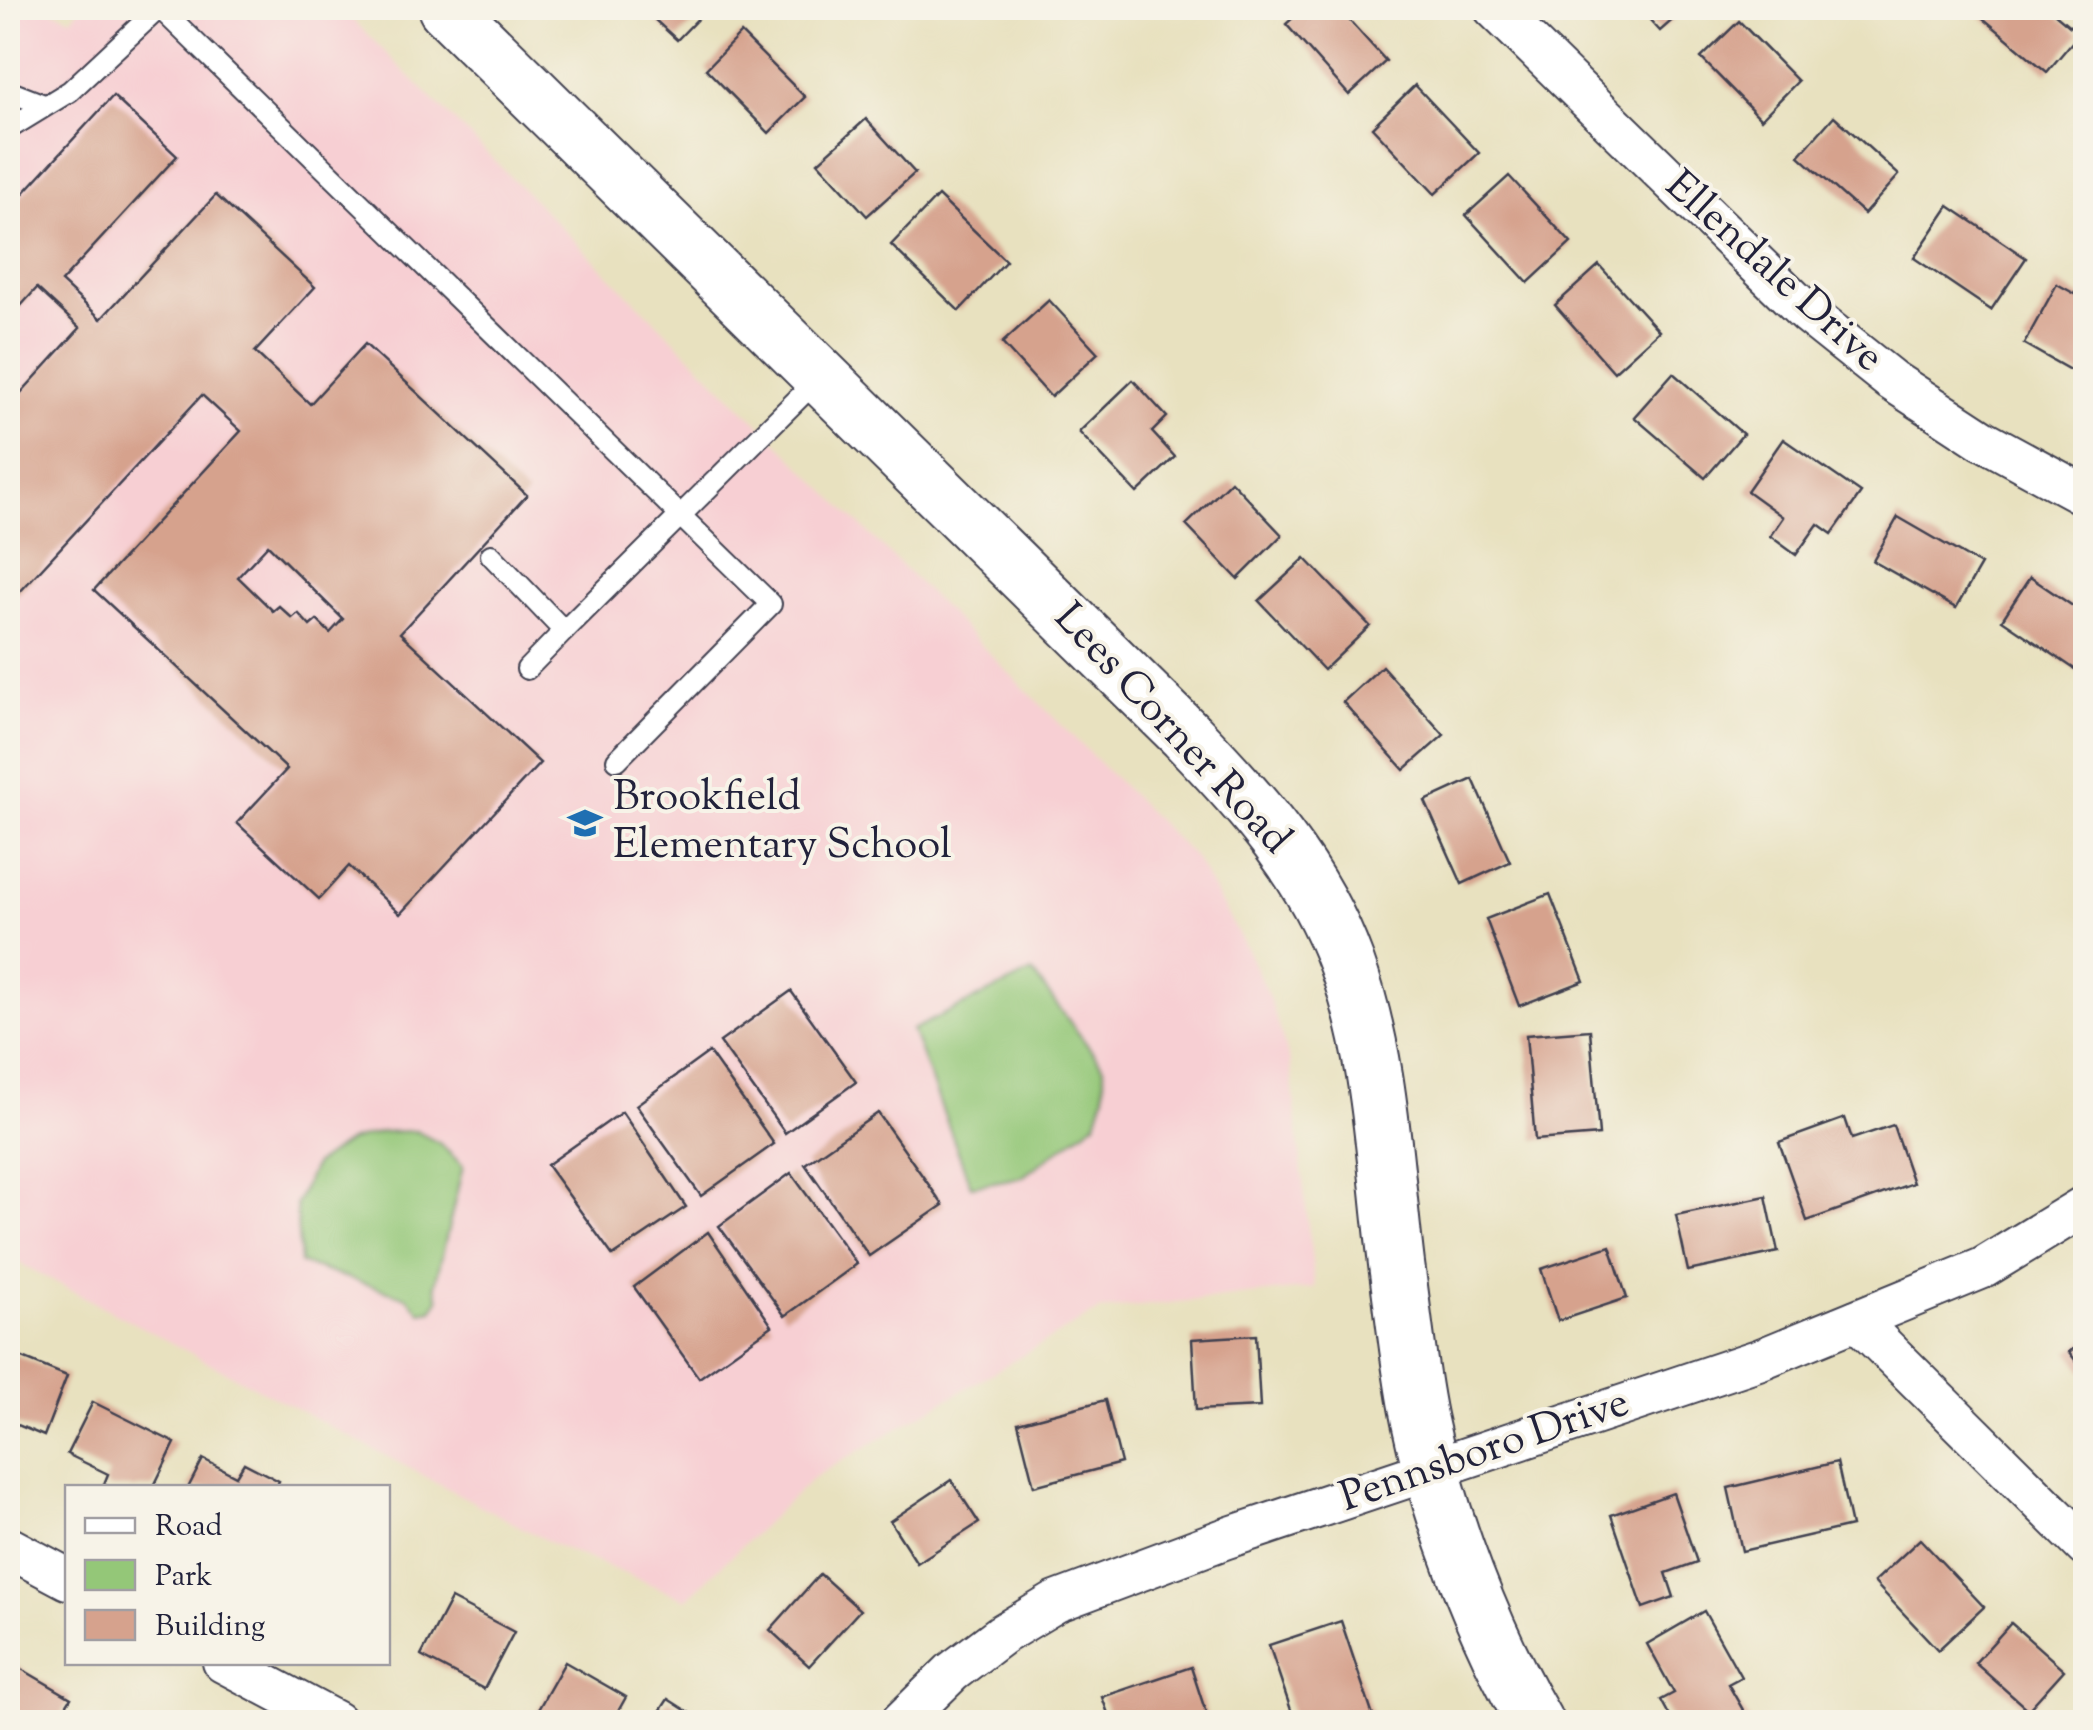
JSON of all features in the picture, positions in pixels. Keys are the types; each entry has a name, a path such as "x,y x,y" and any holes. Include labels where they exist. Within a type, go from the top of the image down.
{"street":[{"name":"Lees Corner Road","path":"446,8 1186,734 1250,802 1306,878 1346,962 1372,1050 1413,1380 1444,1515 1481,1611 1535,1722"},
{"name":"Ellendale Drive","path":"1494,8 1807,313 1892,380 1983,440 2086,496"},
{"name":"Pennsboro Drive","path":"901,1722 952,1672 1000,1635 1056,1602 1224,1539 1760,1359 1983,1268 2086,1205"},
{"path":"1857,1320 2086,1547"},
{"path":"8,1547 65,1577"},
{"path":"229,1665 336,1722"}],"lane":[{"path":"8,128 70,91 159,8 771,604 617,760"},
{"path":"8,91 44,105"},
{"path":"527,669 823,375"},
{"path":"491,554 564,631"}],"shaded area":[{"name":"Brookfield Elementary School","path":"8,8 47,8 72,18 80,8 341,8 1195,858 1249,953 1270,1000 1290,1062 1315,1288 1100,1310 813,1478 686,1599 553,1544 8,1257"}],"green space":[{"path":"1032,972 1104,1067 1104,1095 1096,1122 1022,1177 971,1186 912,1030"},
{"path":"416,1131 439,1143 463,1166 435,1285 439,1300 432,1310 421,1312 407,1297 300,1263 296,1204 315,1164 349,1141 381,1132"}],"building":[{"path":"642,8 708,8 677,40"},
{"path":"1304,8 1338,8 1386,61 1349,95 1286,24"},
{"path":"1639,8 1686,8 1660,31"},
{"path":"1971,8 2048,8 2079,34 2047,72"},
{"path":"1739,21 1798,81 1761,119 1701,58"},
{"path":"741,33 805,97 769,133 706,69"},
{"path":"1415,85 1479,153 1435,194 1372,127"},
{"path":"113,96 177,156 61,282 101,319 216,195 315,287 255,352 310,404 365,344 527,495 400,633 540,763 400,914 349,866 319,899 237,823 287,769 94,590 241,431 202,395 17,595 8,586 8,407 80,328 37,288 8,320 8,210","holes":["268,545 343,619 330,633 317,620 310,626 298,613 292,618 279,606 273,611 238,577"]},
{"path":"1834,116 1899,175 1864,214 1799,156"},
{"path":"866,119 915,173 867,216 818,162"},
{"path":"1509,176 1571,243 1528,283 1466,215"},
{"path":"938,196 1006,261 959,311 891,245"},
{"path":"1949,206 2026,258 1991,310 1914,258"},
{"path":"1599,265 1659,331 1614,372 1555,305"},
{"path":"2057,284 2086,300 2086,379 2024,344"},
{"path":"1049,300 1098,353 1051,397 1002,343"},
{"path":"1673,373 1743,434 1705,478 1634,417"},
{"path":"1133,380 1167,417 1152,432 1175,457 1137,493 1079,432"},
{"path":"1783,439 1861,493 1832,534 1818,524 1796,555 1770,536 1783,517 1747,491"},
{"path":"1231,481 1282,535 1238,579 1186,525"},
{"path":"1898,517 1981,565 1956,608 1873,561"},
{"path":"1305,558 1370,626 1324,670 1259,601"},
{"path":"2030,577 2086,615 2086,662 2079,672 2002,620"},
{"path":"1382,666 1444,735 1404,770 1343,702"},
{"path":"1473,779 1510,862 1462,884 1425,801"},
{"path":"1550,894 1584,981 1519,1006 1486,919"},
{"path":"791,991 856,1082 785,1133 720,1042"},
{"path":"1590,1030 1599,1135 1535,1140 1526,1035"},
{"path":"709,1052 774,1144 701,1196 636,1105"},
{"path":"622,1112 686,1207 613,1256 547,1165"},
{"path":"878,1113 943,1205 869,1256 805,1164"},
{"path":"1845,1118 1852,1139 1893,1125 1913,1183 1807,1221 1779,1142"},
{"path":"791,1173 857,1264 785,1316 719,1226"},
{"path":"1766,1196 1778,1252 1688,1271 1676,1215"},
{"path":"708,1232 772,1326 699,1378 634,1287"},
{"path":"1610,1246 1627,1298 1558,1321 1541,1269"},
{"path":"1256,1335 1260,1407 1196,1410 1192,1339"},
{"path":"2086,1339 2086,1374 2069,1352"},
{"path":"8,1352 67,1376 44,1436 8,1421"},
{"path":"1105,1400 1121,1463 1034,1486 1018,1423"},
{"path":"93,1402 175,1443 154,1485 106,1485 108,1474 67,1454"},
{"path":"203,1459 236,1476 244,1463 279,1481 277,1485 190,1485"},
{"path":"1837,1462 1851,1526 1742,1551 1728,1488"},
{"path":"951,1480 979,1523 917,1563 890,1521"},
{"path":"1673,1493 1697,1562 1666,1573 1674,1597 1643,1608 1611,1515"},
{"path":"1920,1539 1984,1607 1938,1650 1874,1582"},
{"path":"820,1574 860,1610 809,1666 770,1630"},
{"path":"451,1599 514,1632 484,1689 421,1656"},
{"path":"1704,1611 1741,1677 1728,1684 1750,1722 1673,1722 1661,1700 1674,1693 1647,1644"},
{"path":"1341,1621 1375,1722 1295,1722 1269,1645"},
{"path":"2011,1623 2064,1670 2028,1710 1975,1663"},
{"path":"8,1661 71,1698 56,1722 8,1722"},
{"path":"565,1662 626,1697 612,1722 549,1722 535,1715"},
{"path":"1191,1667 1209,1722 1111,1722 1102,1697"},
{"path":"668,1699 704,1722 653,1722"}],"place":[{"name":"Brookfield Elementary School","path":"585,823"}]}
